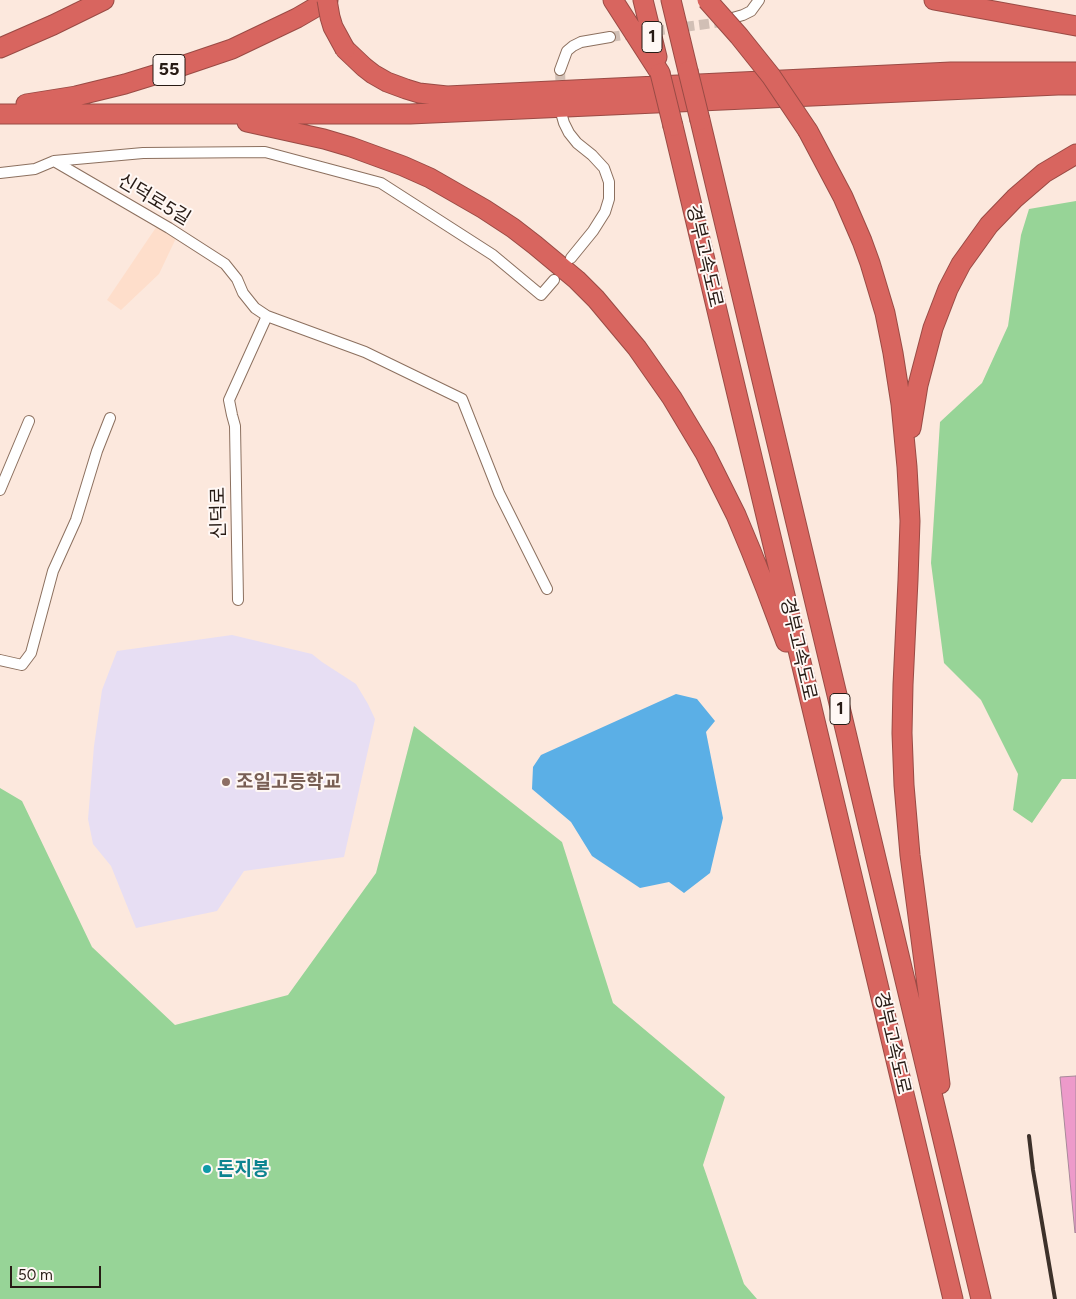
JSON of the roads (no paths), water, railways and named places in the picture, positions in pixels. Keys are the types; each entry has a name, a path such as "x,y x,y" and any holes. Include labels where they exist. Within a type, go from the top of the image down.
{"highway":[{"path":"0,48 104,0"},
{"path":"327,0 332,22 345,49 364,68 387,82 406,89 447,96 952,72 1076,72"},
{"name":"55","path":"0,107 76,96 167,71 232,49 297,18 327,0"},
{"path":"613,0 660,73"},
{"name":"경부고속도로","path":"643,0 953,1299"},
{"name":"경부고속도로","path":"672,0 981,1299"},
{"path":"707,0 735,31 782,90 808,131 849,210 862,241 882,299 896,366 908,484"},
{"path":"942,2 1076,26"},
{"path":"0,114 410,114 1076,85"},
{"path":"149,113 210,117 266,125 324,139 378,156 430,178 484,209 535,245 577,280 617,323 655,373 691,428 708,459 736,515 766,588 806,699 822,750"},
{"path":"954,1185 910,854 905,793 902,685 909,552 909,442 918,385 933,328 954,276 974,244 1006,206 1035,180 1076,154"}],"street":[{"path":"721,22 751,11 759,0"},
{"path":"560,70 567,51 573,46 581,42 610,37"},
{"path":"562,116 569,133 576,143 592,155 604,168 609,182 609,199 604,212 593,231 571,258"},
{"path":"0,173 35,170 54,161 143,153 264,152 381,183 493,255 541,295 554,280"},
{"name":"신덕로5길","path":"54,161 169,228 225,264 255,308 267,316"},
{"path":"267,316 365,352 462,399 499,493 547,590"},
{"name":"신덕로","path":"238,600 235,426 229,400 267,316"},
{"path":"0,660 22,665 31,653 53,571 76,520 97,451 110,418"},
{"path":"0,490 29,421"}],"water":[{"path":"676,694 697,699 715,721 706,732 723,818 710,873 684,893 669,882 640,888 592,856 571,822 532,789 533,767 541,755"}],"tunnel":[{"path":"610,37 721,22"},
{"path":"560,70 561,95"}],"railway":[{"path":"1029,1136 1055,1299"}],"place":[{"name":"조일고등학교","path":"226,782"},
{"name":"돈지봉","path":"207,1169"}]}
